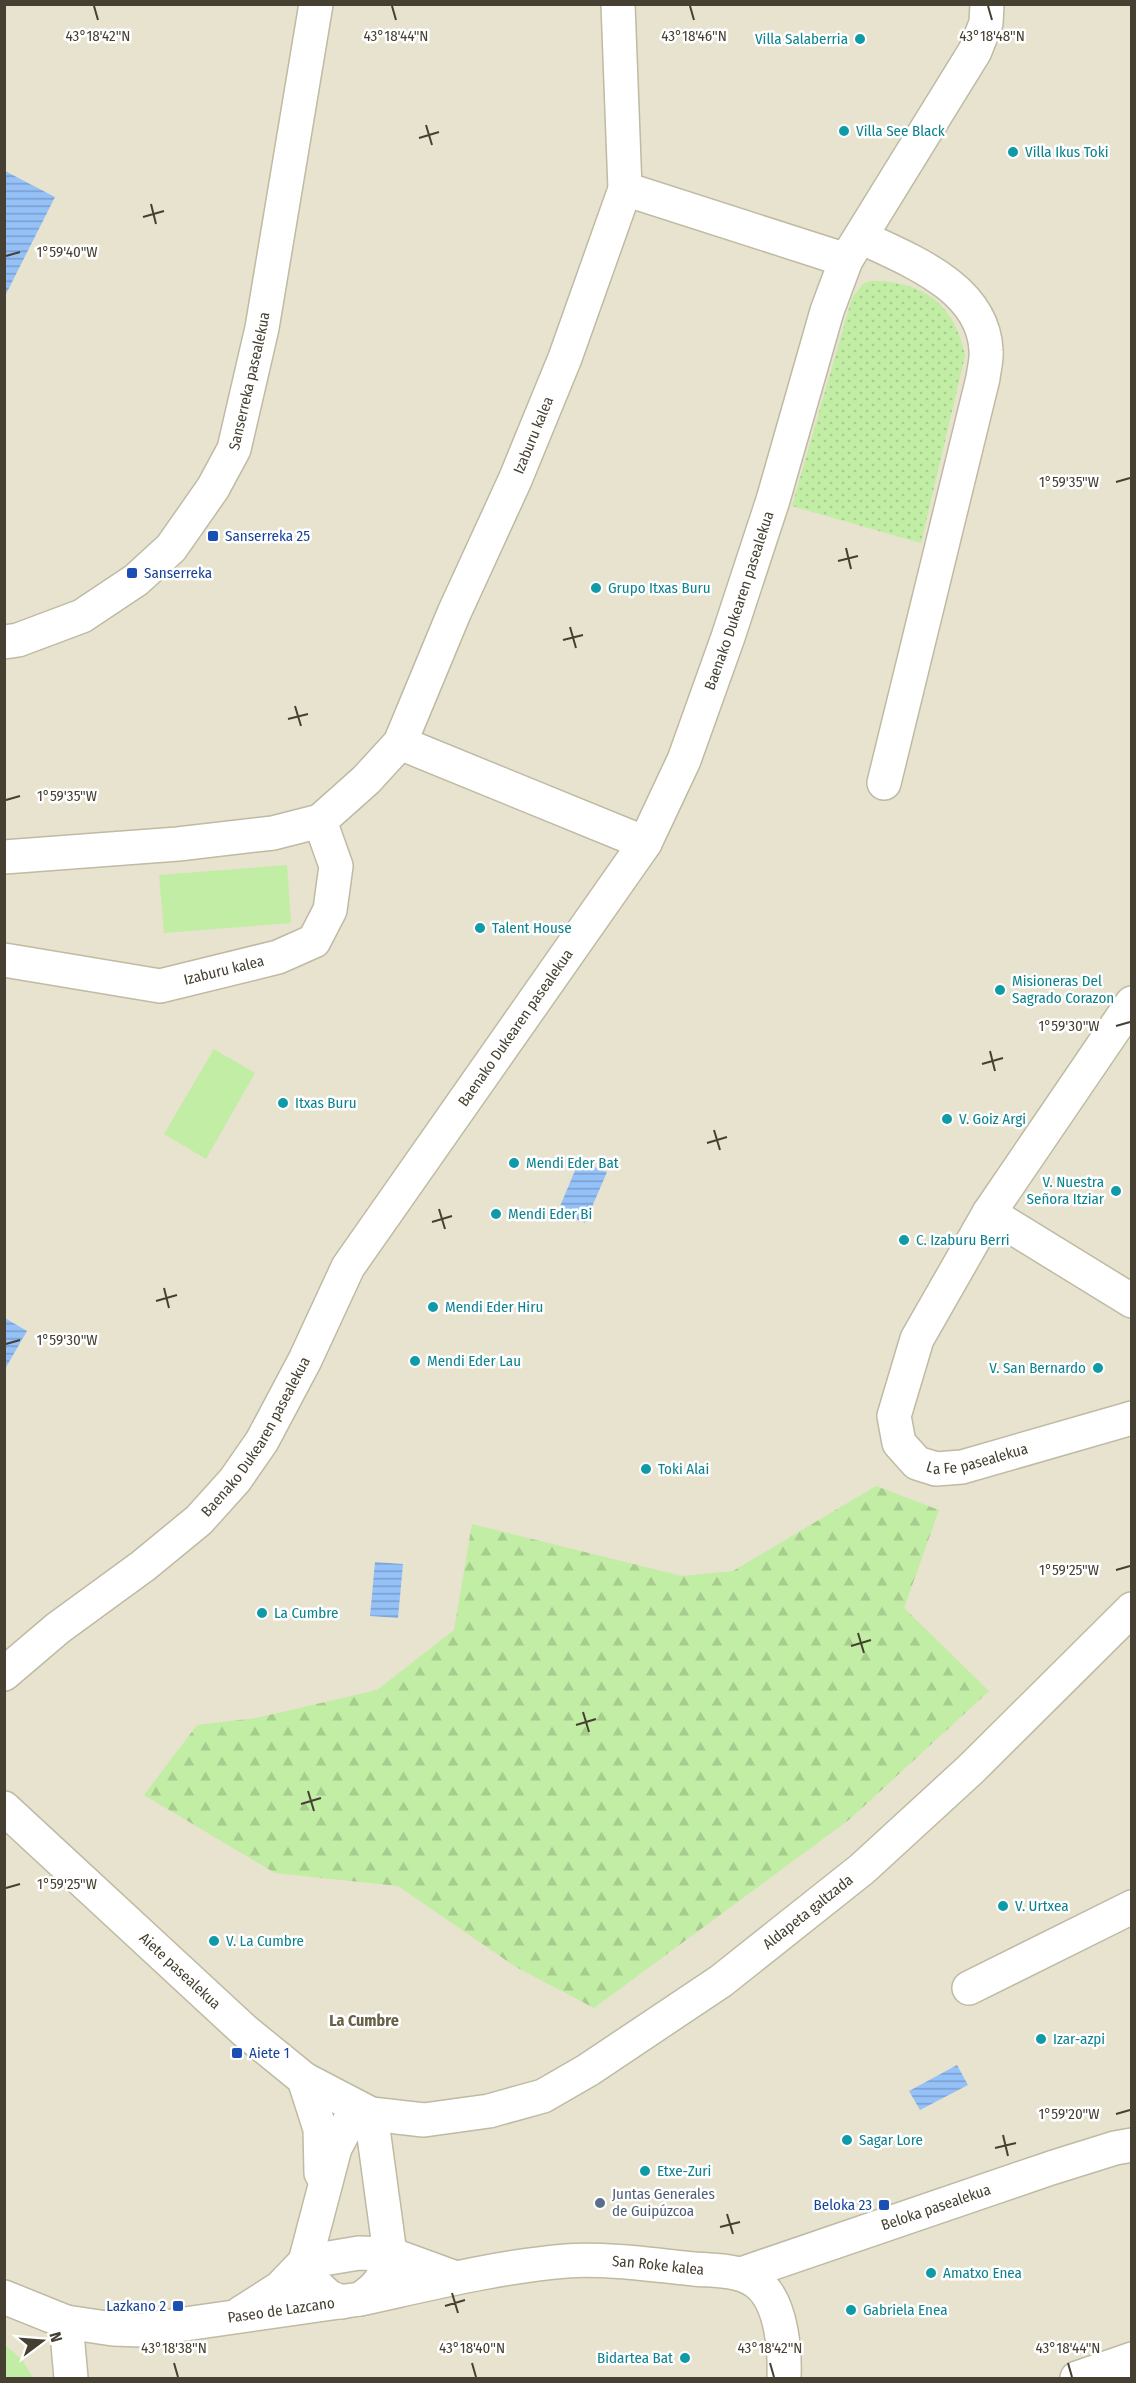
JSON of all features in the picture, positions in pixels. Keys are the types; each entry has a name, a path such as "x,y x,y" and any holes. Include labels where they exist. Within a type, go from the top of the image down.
{"street":[{"name":"Sanserreka pasealekua","path":"4,642 18,640 82,616 136,580 171,548 213,488 234,449 262,328 316,4"},
{"name":"Izaburu kalea","path":"4,857 178,844 273,833 320,821 366,780 400,742 565,358 625,189 618,4"},
{"name":"Baenako Dukearen pasealekua","path":"4,1674 58,1628 142,1566 199,1520 235,1480 262,1441 305,1360 348,1266 645,843 684,760 728,637 773,500 827,311 854,248 975,51 986,23 987,4"},
{"path":"625,189 854,248 933,273 959,293 970,306 980,325 987,350 983,378 884,783"},
{"path":"400,742 645,843"},
{"name":"Izaburu kalea","path":"4,960 160,986 278,957 314,940 330,910 336,866 320,821"},
{"name":"La Fe pasealekua","path":"1131,1003 988,1213 917,1339 894,1416 900,1443 917,1462 936,1469 962,1467 1131,1418"},
{"path":"988,1213 1131,1301"},
{"name":"Aldapeta galtzada","path":"364,2110 424,2120 489,2111 543,2096 588,2070 721,1981 862,1869 971,1769 1131,1609"},
{"name":"Aiete pasealekua","path":"4,1808 244,2031 304,2079 364,2110"},
{"path":"969,1988 1131,1907"},
{"path":"304,2079 320,2129 322,2191"},
{"path":"364,2110 390,2254 386,2272 376,2289 351,2301 329,2297 314,2283 305,2262 322,2191 336,2148 364,2110"},
{"path":"378,2183 396,2149 424,2120"},
{"name":"Beloka pasealekua","path":"741,2274 1072,2161 1131,2145"},
{"name":"San Roke kalea","path":"305,2262 359,2253 390,2254 453,2277"},
{"name":"San Roke kalea","path":"351,2301 453,2277 568,2261 660,2265 741,2274"},
{"name":"Paseo de Lazcano","path":"235,2316 280,2288 305,2262"},
{"path":"741,2274 762,2287 775,2308 785,2360 784,2379"},
{"path":"4,2297 66,2322 113,2329 143,2330 235,2316"},
{"name":"Paseo de Lazcano","path":"235,2316 351,2301"},
{"path":"66,2322 71,2379"},
{"path":"1077,2379 1131,2359"}],"shaded area":[{"path":"5,5 1131,5 1131,2378 5,2378"}],"green space":[{"path":"871,281 906,285 934,299 954,323 961,338 965,356 921,543 792,506 852,298 864,283"},
{"path":"287,865 291,923 164,933 159,875"},
{"path":"214,1049 255,1073 206,1159 164,1134"},
{"path":"876,1486 939,1510 904,1608 989,1691 850,1819 594,2008 516,1967 398,1886 275,1873 144,1795 197,1725 256,1718 377,1690 454,1630 472,1524 682,1576 733,1571"},
{"path":"4,2344 22,2360 33,2378 5,2378"}],"water":[{"path":"5,171 55,197 5,296"},
{"path":"579,1161 607,1172 585,1223 558,1211"},
{"path":"5,1318 27,1331 5,1369"},
{"path":"375,1562 403,1564 398,1618 370,1616"},
{"path":"957,2065 968,2085 920,2110 909,2091"}],"place":[{"name":"Villa Salaberria","path":"860,39"},
{"name":"Villa See Black","path":"844,131"},
{"name":"Villa Ikus Toki","path":"1013,152"},
{"name":"Sanserreka 25","path":"213,536"},
{"name":"Sanserreka","path":"132,573"},
{"name":"Grupo Itxas Buru","path":"596,588"},
{"name":"Talent House","path":"480,928"},
{"name":"Misioneras Del Sagrado Corazon","path":"1000,990"},
{"name":"Itxas Buru","path":"283,1103"},
{"name":"V. Goiz Argi","path":"947,1119"},
{"name":"Mendi Eder Bat","path":"514,1163"},
{"name":"V. Nuestra Señora Itziar","path":"1116,1191"},
{"name":"Mendi Eder Bi","path":"496,1214"},
{"name":"C. Izaburu Berri","path":"904,1240"},
{"name":"Mendi Eder Hiru","path":"433,1307"},
{"name":"Mendi Eder Lau","path":"415,1361"},
{"name":"V. San Bernardo","path":"1098,1368"},
{"name":"Toki Alai","path":"646,1469"},
{"name":"La Cumbre","path":"262,1613"},
{"name":"V. Urtxea","path":"1003,1906"},
{"name":"V. La Cumbre","path":"214,1941"},
{"name":"Izar-azpi","path":"1041,2039"},
{"name":"Aiete 1","path":"237,2053"},
{"name":"Sagar Lore","path":"847,2140"},
{"name":"Etxe-Zuri","path":"645,2171"},
{"name":"Juntas Generales de Guipúzcoa","path":"600,2203"},
{"name":"Beloka 23","path":"884,2205"},
{"name":"Amatxo Enea","path":"931,2273"},
{"name":"Lazkano 2","path":"178,2306"},
{"name":"Gabriela Enea","path":"851,2310"},
{"name":"Bidartea Bat","path":"685,2358"}],"district":[{"name":"La Cumbre","path":"364,2020"}]}
